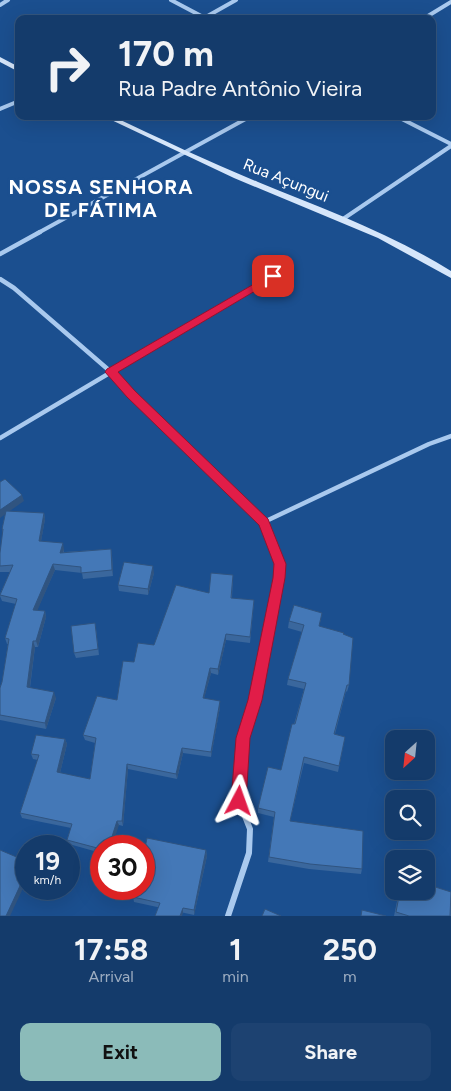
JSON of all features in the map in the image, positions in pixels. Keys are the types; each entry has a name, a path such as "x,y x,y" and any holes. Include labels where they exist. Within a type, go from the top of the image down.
{"main road":[{"path":"0,59 15,68"},
{"name":"Rua Açungui","path":"115,120 252,183 343,219 432,262 451,275"}],"street":[{"path":"0,5 8,0"},
{"path":"171,0 199,15"},
{"path":"210,15 236,0"},
{"path":"430,15 451,2"},
{"path":"0,109 15,103"},
{"path":"0,254 244,120"},
{"path":"343,219 451,145 404,120"},
{"path":"0,438 273,276"},
{"path":"0,279 14,288 111,372 131,394 264,522 280,564 279,578 255,700 243,738 239,801 250,829 249,853 228,916"},
{"path":"264,522 429,444 451,436"}],"building":[{"path":"5,479 22,495 0,510 0,482"},
{"path":"6,511 44,513 39,541 63,543 60,553 111,549 112,570 81,573 81,567 53,564 33,610 45,611 36,641 33,641 27,687 54,692 45,723 0,715 0,688 9,639 5,638 17,599 0,595 13,565 0,566 2,529"},
{"path":"124,562 153,566 148,589 118,585"},
{"path":"211,573 233,575 231,598 254,600 250,637 226,634 218,669 210,668 203,698 220,701 211,752 182,748 176,774 127,764 122,821 117,821 113,835 90,835 90,846 80,843 80,835 69,835 72,824 20,813 39,755 31,754 36,735 65,739 57,772 90,779 96,738 83,735 97,696 117,700 123,661 134,662 138,643 154,645 176,585 209,593"},
{"path":"294,605 322,613 319,626 344,633 353,638 349,685 347,685 334,734 345,737 339,766 304,757 290,821 363,831 362,869 310,864 269,857 275,812 258,808 268,767 281,770 292,724 295,724 306,683 288,679 304,625 289,621"},
{"path":"95,623 98,649 74,653 71,626"},
{"path":"155,840 206,850 194,910 183,908 180,916 155,916 160,903 146,900 155,900"},
{"path":"0,850 15,856 15,897 6,916 0,916"},
{"path":"435,887 451,892 450,916 409,916 396,912 398,900 435,900"},
{"path":"265,909 281,916 262,916"},
{"path":"362,910 386,916 361,916"}],"district":[{"name":"NOSSA SENHORA DE FÁTIMA","path":"101,198"}],"route":[{"path":"239,801 243,738 255,700 279,578 280,564 264,522 131,394 111,372 273,276"}]}
